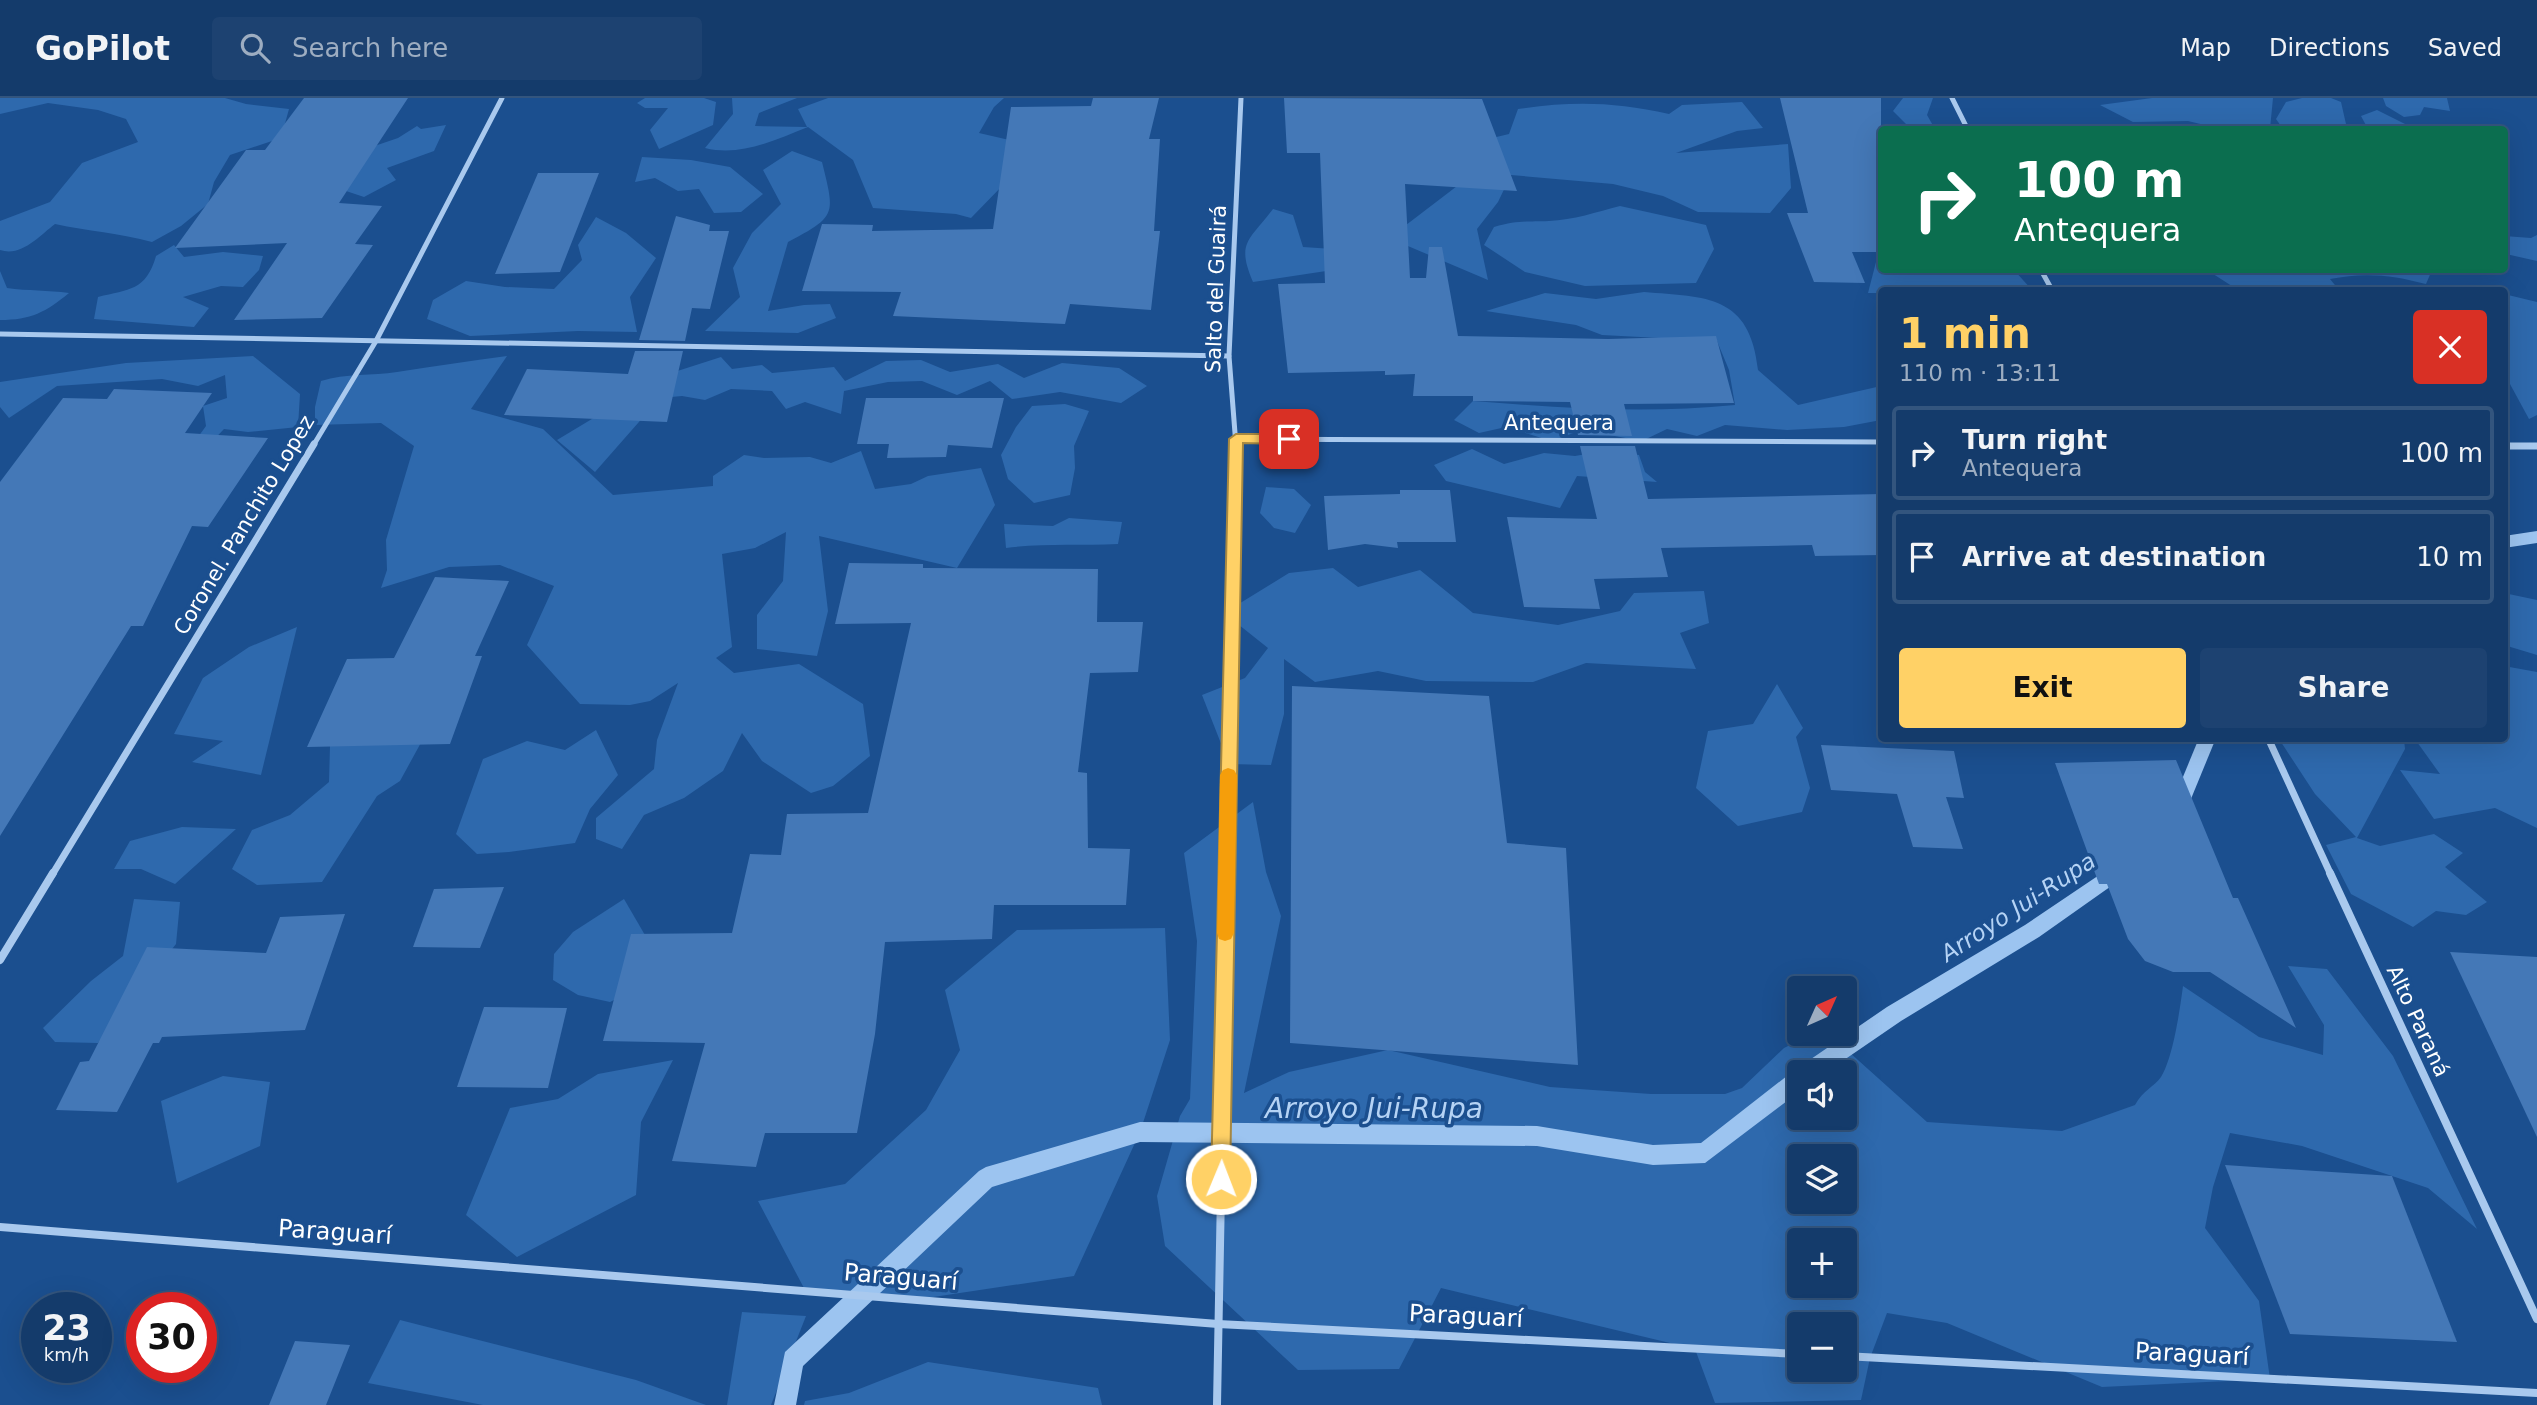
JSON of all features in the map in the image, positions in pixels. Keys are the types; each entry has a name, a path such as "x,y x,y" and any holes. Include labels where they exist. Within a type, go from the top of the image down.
{"street":[{"name":"Coronel. Panchito Lopez","path":"0,960 376,341 502,98"},
{"name":"Salto del Guairá","path":"1217,1405 1236,439 1229,356 1241,98"},
{"path":"1952,98 1966,126"},
{"path":"0,334 1229,356"},
{"name":"Antequera","path":"1236,439 1878,442"},
{"path":"2508,446 2537,446"},
{"name":"Alto Paraná","path":"2269,742 2537,1319"},
{"name":"Paraguarí","path":"0,1227 1218,1324 1787,1353"},
{"name":"Paraguarí","path":"1857,1357 2537,1394"}],"shaded area":[{"path":"0,98 225,98 246,104 289,109 281,138 230,155 214,182 208,204 181,226 152,242 55,224 30,244 16,251 8,251 0,250 0,221 50,202 82,163 138,142 126,119 98,110 48,103 0,114"},
{"path":"645,98 704,98 716,102 713,125 659,149 650,130 668,108 645,108 637,103"},
{"path":"732,98 797,98 759,113 755,126 807,127 798,109 828,98 1004,98 994,107 979,133 1057,151 1005,183 971,218 956,214 873,208 853,160 808,127 745,149 705,148 733,114"},
{"path":"1903,98 1933,98 1927,115 1933,126 1908,126 1893,111"},
{"path":"2152,98 2273,98 2270,126 2209,126 2188,121 2133,122 2100,105"},
{"path":"2302,98 2331,98 2341,102 2346,124 2352,126 2281,126 2276,119 2286,102"},
{"path":"2383,98 2447,98 2450,111 2424,107 2420,115 2404,117 2386,106"},
{"path":"1742,102 1763,128 1737,131 1676,153 1788,144 1791,188 1770,213 1698,212 1663,196 1613,184 1511,175 1498,202 1477,229 1488,280 1389,238 1482,167 1488,139 1509,134 1518,109 1594,104 1669,114 1682,105"},
{"path":"2377,110 2409,126 2366,126 2361,116"},
{"path":"446,125 434,151 387,168 396,180 364,197 316,181 351,154 398,138 417,126 421,129"},
{"path":"792,151 822,162 830,204 824,219 788,242 768,311 830,304 836,318 798,333 705,331 740,297 733,268 752,233 781,204 763,170"},
{"path":"642,157 691,160 730,167 763,194 741,212 714,213 699,189 678,191 655,178 635,182"},
{"path":"1620,206 1706,225 1714,249 1696,283 1585,286 1525,272 1484,245 1494,227 1516,222 1567,219"},
{"path":"1273,209 1293,215 1303,247 1363,251 1346,268 1253,282 1246,258 1248,242"},
{"path":"596,217 626,233 656,258 630,297 637,332 578,331 470,336 427,319 433,300 466,281 505,287 554,289 582,260 578,245"},
{"path":"2537,235 2537,261 2508,254 2508,236 2531,238"},
{"path":"174,245 184,257 223,252 263,256 259,270 243,287 221,286 183,297 209,308 194,327 94,319 98,297 135,287 147,276 156,256"},
{"path":"1876,262 1878,273 2017,273 2029,287 1878,287 1878,293 1868,293"},
{"path":"0,271 7,288 69,293 38,314 0,320"},
{"path":"2212,273 2431,273 2426,284 2402,278 2367,275 2330,279 2337,287 2233,287"},
{"path":"1644,292 1706,299 1722,305 1735,314 1746,327 1758,370 1798,405 1878,387 1878,421 1844,427 1787,430 1725,425 1697,436 1667,429 1642,441 1582,430 1551,441 1506,427 1479,433 1454,420 1473,401 1636,410 1735,405 1729,370 1717,341 1602,335 1576,325 1486,311 1545,293 1596,299"},
{"path":"2508,295 2537,302 2537,415 2529,419 2508,380"},
{"path":"253,356 300,394 298,427 248,432 224,429 204,450 188,451 206,426 203,406 227,398 225,375 198,386 162,379 57,386 9,418 0,407 0,382 126,363"},
{"path":"507,356 471,409 543,429 613,495 713,486 713,476 744,455 764,458 810,457 831,463 861,451 875,489 911,484 928,476 981,468 995,505 957,568 819,536 828,611 817,656 757,649 757,615 783,581 786,532 755,548 722,554 732,647 716,658 734,673 799,664 863,704 870,756 833,786 811,793 762,761 742,733 723,771 684,798 644,815 622,849 596,839 596,818 654,769 657,740 678,683 650,701 630,705 580,704 527,645 554,586 500,565 449,567 381,588 387,570 386,540 414,446 381,423 315,425 315,407 321,381"},
{"path":"721,357 732,369 762,365 772,373 834,367 845,381 886,361 921,360 950,372 998,364 1024,378 1062,363 1119,368 1147,386 1121,403 1060,392 1012,399 990,381 957,395 922,381 888,382 844,391 841,414 805,402 786,409 772,391 731,389 705,400 682,396 660,398 595,472 557,440 665,375"},
{"path":"1065,404 1089,411 1074,446 1075,468 1070,495 1034,503 1008,479 1001,455 1016,427 1032,406"},
{"path":"1472,449 1504,464 1544,453 1575,456 1603,451 1639,455 1645,472 1657,482 1577,476 1560,508 1446,481 1434,465"},
{"path":"1266,487 1294,489 1311,505 1295,533 1274,528 1260,513"},
{"path":"1069,518 1122,522 1118,544 1006,548 1004,524 1053,526"},
{"path":"1333,568 1358,587 1420,570 1473,613 1558,625 1620,611 1634,593 1704,591 1709,623 1680,633 1696,669 1586,663 1533,682 1426,681 1378,671 1315,682 1284,659 1284,714 1271,765 1229,764 1202,695 1245,678 1268,648 1224,613 1289,573"},
{"path":"2508,594 2537,600 2537,655 2508,646"},
{"path":"297,627 261,775 192,762 223,741 174,734 203,678 249,647"},
{"path":"2508,667 2537,672 2537,828 2495,808 2434,819 2400,770 2440,774 2417,742 2508,742"},
{"path":"1777,684 1803,728 1796,737 1810,788 1802,812 1738,826 1696,788 1708,731 1753,724"},
{"path":"596,730 618,775 590,809 575,843 477,854 456,834 483,759 527,741 565,750"},
{"path":"423,739 400,781 377,796 322,882 257,885 232,869 252,830 290,815 329,782 330,746"},
{"path":"2281,742 2404,742 2405,749 2357,838 2380,846 2434,834 2463,853 2445,867 2487,902 2466,915 2436,911 2413,927 2351,894 2326,845 2356,837 2315,794"},
{"path":"1253,802 1266,872 1281,916 1244,1093 1289,1072 1388,1050 1550,1087 1651,1094 1725,1094 1742,1088 1788,1046 1842,1046 1927,1122 2062,1131 2135,1105 2161,1077 2172,1046 2183,986 2259,1037 2323,1055 2324,1025 2288,966 2327,969 2393,1056 2477,1229 2428,1188 2302,1146 2230,1133 2213,1187 2205,1228 2259,1301 2270,1379 2102,1387 1947,1323 1887,1313 1870,1358 1861,1400 1715,1403 1695,1349 1441,1288 1399,1369 1298,1370 1165,1246 1157,1196 1180,1116 1190,1099 1197,941 1184,853"},
{"path":"182,827 236,829 175,884 141,869 114,869 130,841"},
{"path":"134,899 180,902 176,944 98,1043 55,1042 43,1028 91,981 123,956"},
{"path":"624,899 649,942 628,993 610,1002 578,995 553,980 554,954 573,932"},
{"path":"1165,928 1170,1040 1140,1132 1074,1276 920,1299 805,1290 758,1201 845,1184 926,1110 960,1050 945,990 1017,930"},
{"path":"673,1060 641,1122 636,1195 517,1257 466,1215 510,1108 558,1099 598,1074"},
{"path":"223,1076 270,1082 260,1146 177,1183 161,1101"},
{"path":"742,1312 806,1316 771,1405 727,1405"},
{"path":"400,1320 636,1380 706,1405 483,1405 368,1383"},
{"path":"928,1362 1098,1388 1102,1405 804,1405 805,1401 849,1393"}],"building":[{"path":"304,98 408,98 339,203 382,206 355,244 373,245 322,318 234,320 287,243 175,248 246,150 265,150"},
{"path":"1093,98 1159,98 1149,139 1160,139 1154,231 1160,231 1151,310 1070,304 1065,324 893,316 901,292 802,291 822,224 873,225 872,231 993,229 1011,107 1091,106"},
{"path":"1284,98 1482,99 1517,191 1405,184 1410,278 1426,278 1429,247 1442,247 1458,336 1608,339 1716,336 1734,403 1624,404 1632,436 1578,435 1570,402 1473,401 1473,396 1413,396 1415,374 1385,375 1385,371 1288,373 1278,284 1325,283 1320,153 1287,153"},
{"path":"1780,98 1881,98 1881,126 1878,126 1878,252 1852,252 1865,283 1814,282 1787,213 1808,213"},
{"path":"538,173 599,173 560,272 495,274"},
{"path":"676,216 710,225 709,231 729,231 710,309 692,308 685,341 639,340"},
{"path":"635,351 683,351 667,422 504,415 527,369 628,374"},
{"path":"114,389 212,393 185,433 268,438 208,527 192,526 143,626 131,626 0,836 0,482 63,398 107,399"},
{"path":"866,398 1004,398 992,448 948,445 946,457 887,458 889,444 857,444"},
{"path":"1580,446 1635,446 1648,499 1878,494 1878,555 1815,556 1812,545 1661,548 1668,577 1594,579 1600,609 1524,607 1507,517 1597,519"},
{"path":"1400,490 1450,490 1456,542 1397,542 1398,548 1365,544 1328,550 1324,496 1400,494"},
{"path":"849,563 923,564 923,568 1098,569 1097,622 1143,622 1138,672 1090,673 1078,772 1087,773 1088,848 1130,849 1126,905 994,905 992,939 885,942 875,1034 857,1133 765,1133 756,1167 672,1161 705,1043 603,1041 631,934 732,933 750,854 781,855 787,814 868,813 911,623 835,624"},
{"path":"435,577 509,581 475,656 482,656 450,744 307,747 347,659 394,658"},
{"path":"1292,686 1489,696 1507,843 1566,848 1578,1065 1290,1043"},
{"path":"1821,745 1954,751 1964,798 1946,797 1963,849 1913,847 1897,794 1831,790"},
{"path":"2176,760 2233,898 2238,898 2296,1028 2210,972 2173,972 2145,961 2128,939 2107,884 2099,884 2055,763"},
{"path":"504,887 480,948 413,947 434,889"},
{"path":"345,914 305,1030 162,1037 159,1043 153,1043 117,1112 56,1110 80,1062 89,1061 147,947 266,953 280,917"},
{"path":"2450,952 2537,957 2537,1137"},
{"path":"484,1007 567,1008 548,1088 457,1087"},
{"path":"2225,1165 2392,1176 2457,1342 2290,1334"},
{"path":"295,1341 350,1345 326,1405 269,1405"}],"waterway":[{"name":"Arroyo Jui-Rupa","path":"2508,541 2537,537"},
{"name":"Arroyo Jui-Rupa","path":"2180,806 2206,742"},
{"name":"Arroyo Jui-Rupa","path":"1827,1060 1894,1014 2032,931 2117,871"},
{"name":"Arroyo Jui-Rupa","path":"785,1405 793,1360 986,1178 1140,1132 1537,1136 1653,1155 1705,1153 1787,1088"}],"slow traffic":[{"path":"1225,933 1228,775"}],"route":[{"path":"1221,1179 1236,439 1289,439"}]}
